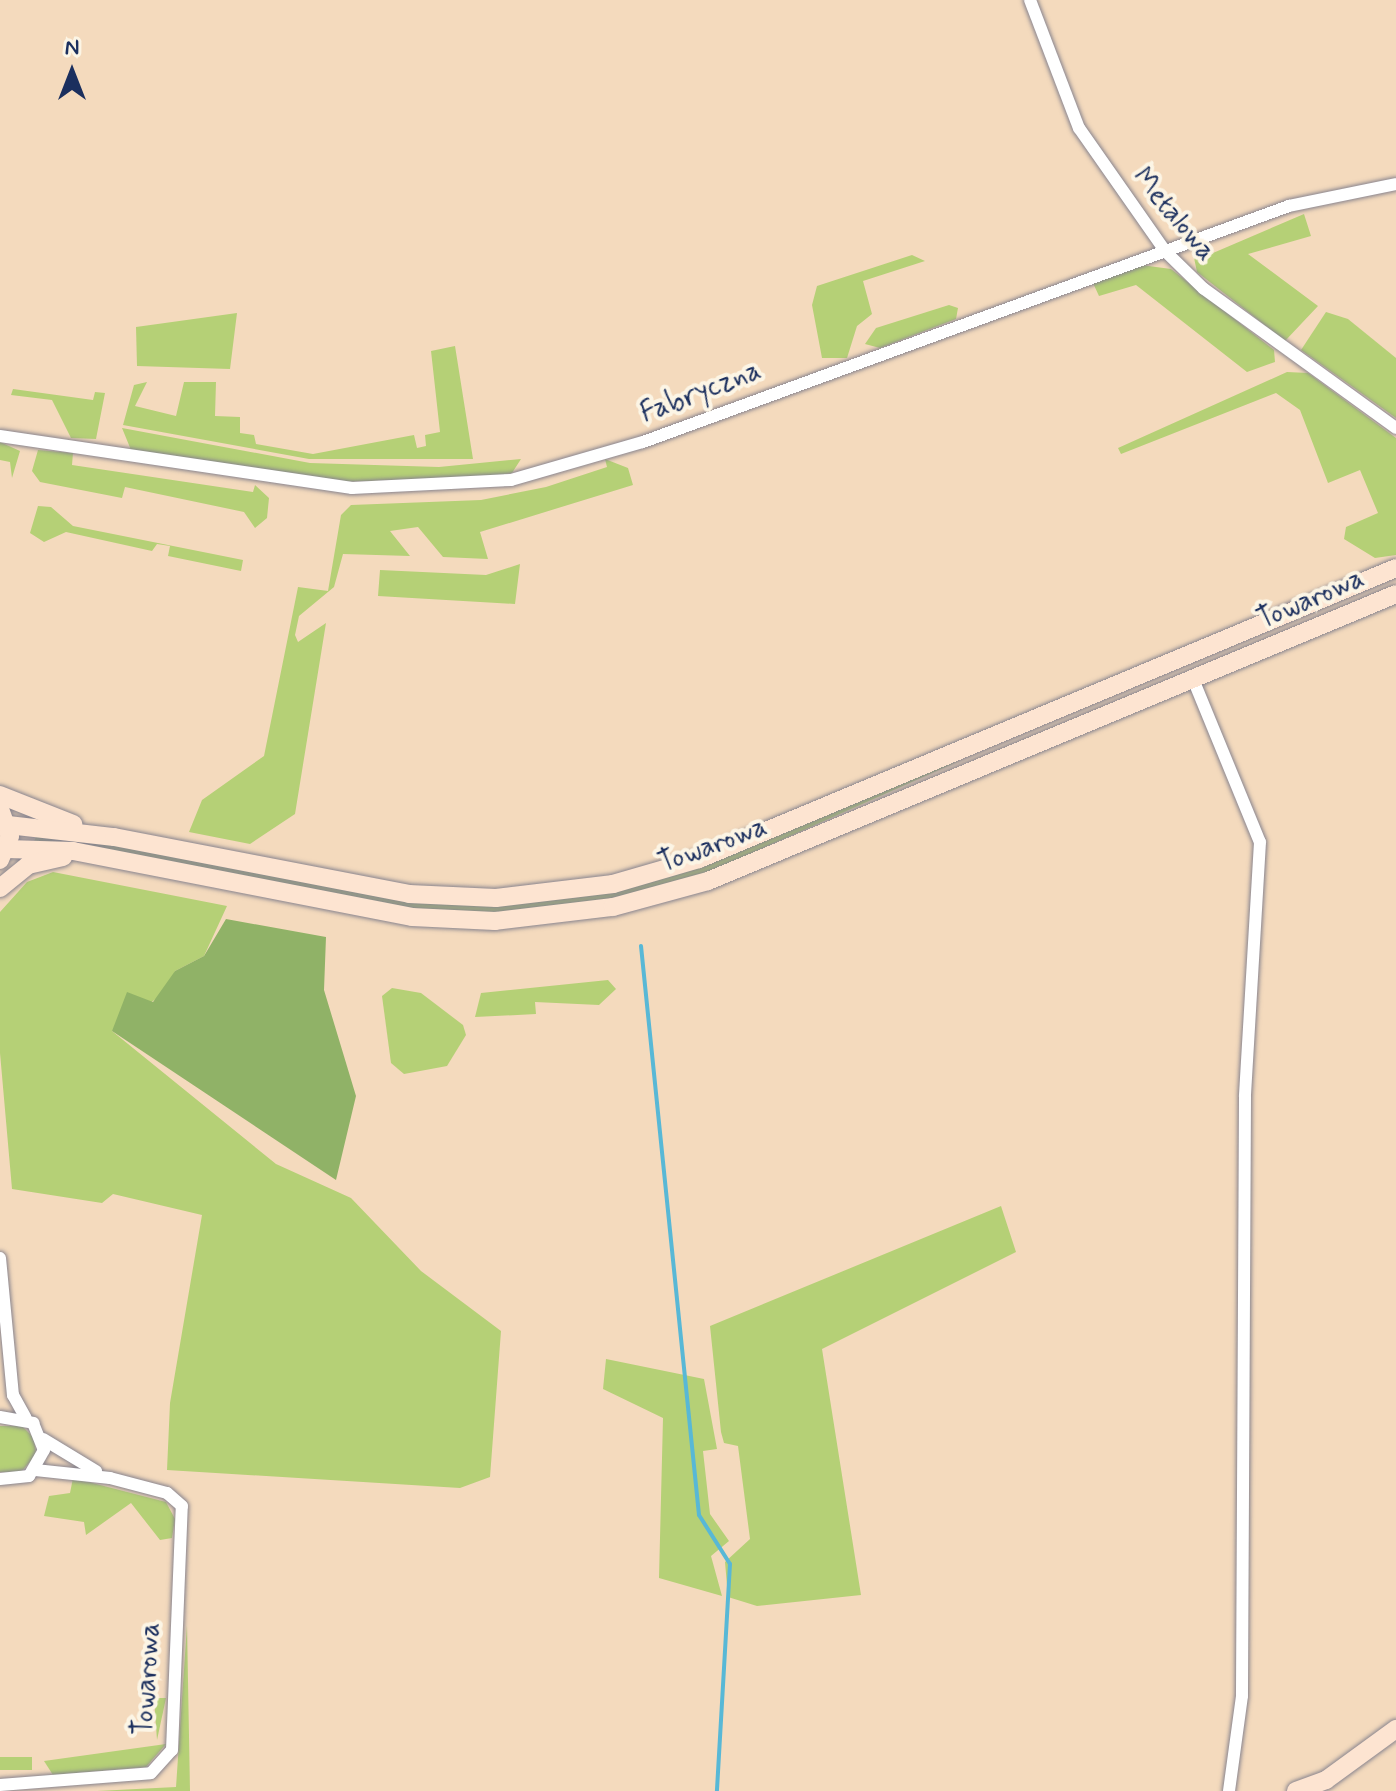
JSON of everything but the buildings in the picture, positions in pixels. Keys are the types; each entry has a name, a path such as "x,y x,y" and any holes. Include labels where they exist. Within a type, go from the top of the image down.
{"street":[{"name":"Metalowa","path":"1030,0 1079,128 1165,251 1204,289 1396,428"},
{"name":"Fabryczna","path":"0,436 352,488 511,480 643,442 1289,206 1396,184"},
{"name":"Towarowa","path":"4,817 382,890 539,895 677,867 981,744 1396,568"},
{"name":"Towarowa","path":"4,854 94,857 386,914 529,920 674,893 1396,594"},
{"path":"1193,679 1260,842 1245,1097 1242,1696 1229,1791"},
{"path":"981,744 989,764"},
{"path":"0,795 114,837"},
{"path":"4,817 4,854"},
{"path":"0,888 39,860 94,857"},
{"path":"0,1258 13,1395 43,1439 35,1470 0,1479"},
{"path":"0,1417 26,1418"},
{"name":"Towarowa","path":"43,1439 110,1478"},
{"name":"Towarowa","path":"0,1785 151,1773 168,1761 182,1506 167,1493 110,1478 35,1470"},
{"path":"1296,1791 1326,1780 1396,1729"}],"green space":[{"path":"1304,214 1311,236 1248,254 1318,306 1285,341 1197,272 1193,253 1208,241 1213,253"},
{"path":"912,255 925,261 863,281 872,314 857,326 847,358 822,358 812,305 817,286"},
{"path":"1141,265 1171,269 1274,350 1275,362 1247,372 1136,285 1099,296 1093,283"},
{"path":"949,305 958,308 956,319 880,348 865,344 876,328"},
{"path":"1326,312 1348,319 1396,358 1396,418 1301,350"},
{"path":"237,313 230,369 137,366 136,327"},
{"path":"455,346 473,459 309,459 123,425 134,385 147,382 135,406 176,416 184,382 216,382 215,416 240,417 240,433 254,435 256,444 313,454 414,435 417,448 426,446 425,435 440,432 431,351"},
{"path":"1287,372 1308,373 1396,438 1396,555 1375,558 1344,539 1346,527 1378,513 1360,470 1328,483 1300,410 1276,393 1121,454 1118,448"},
{"path":"13,389 93,400 95,392 105,393 96,439 71,438 52,400 11,395"},
{"path":"122,428 310,463 439,467 521,459 512,473 484,477 339,482 131,450"},
{"path":"0,442 20,451 12,478 10,462 0,460"},
{"path":"38,450 73,453 72,465 253,492 255,485 269,498 267,518 255,528 244,512 125,487 122,498 40,482 32,471"},
{"path":"605,459 628,468 633,485 480,532 488,559 443,557 418,527 390,531 410,556 343,554 334,587 299,616 295,635 298,642 326,623 295,814 250,844 189,832 202,800 264,756 298,587 328,591 341,515 351,505 481,500 546,487 607,467"},
{"path":"38,506 51,507 73,526 243,560 241,571 168,556 170,546 157,544 152,551 66,532 44,542 30,533"},
{"path":"520,564 515,604 378,596 380,570 486,575"},
{"path":"959,761 698,877 576,907 504,913 397,909 34,842 38,831 397,900 575,898"},
{"path":"53,872 227,906 204,956 175,971 168,990 112,1031 276,1164 351,1198 421,1271 501,1331 490,1477 460,1488 167,1470 170,1403 202,1215 113,1194 102,1203 12,1189 0,1053 0,912 27,882"},
{"path":"226,919 326,937 324,990 356,1096 336,1180 112,1031 127,992 153,1002 175,971 204,956"},
{"path":"608,980 616,989 599,1005 535,1002 536,1014 475,1017 481,993"},
{"path":"392,988 421,993 463,1025 466,1035 447,1066 404,1074 391,1063 382,996"},
{"path":"1001,1206 1016,1252 822,1349 861,1595 757,1606 728,1597 725,1562 750,1539 738,1446 724,1443 721,1432 710,1326"},
{"path":"606,1359 704,1379 717,1449 703,1451 710,1514 729,1541 711,1556 722,1596 659,1578 663,1418 603,1389"},
{"path":"0,1426 22,1426 34,1438 36,1455 20,1473 0,1472"},
{"path":"73,1478 166,1502 175,1519 172,1538 160,1540 131,1503 86,1535 84,1522 44,1516 49,1496 70,1493"},
{"path":"187,1625 190,1791 97,1791 176,1787"},
{"path":"154,1698 166,1698 157,1740"},
{"path":"166,1744 146,1767 53,1775 44,1761"},
{"path":"0,1757 32,1757 32,1770 0,1770"}],"waterway":[{"path":"641,946 699,1515 730,1564 717,1791"}]}
